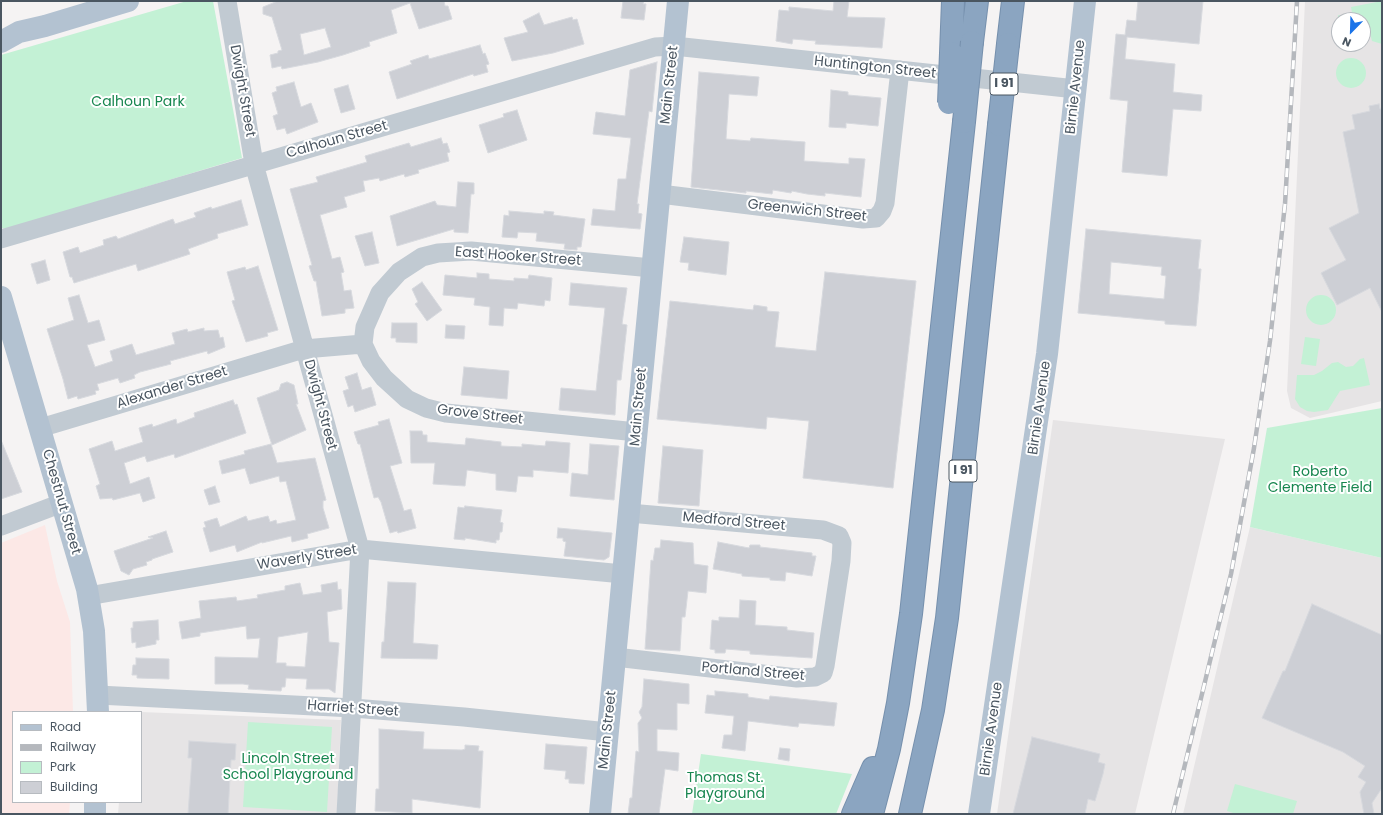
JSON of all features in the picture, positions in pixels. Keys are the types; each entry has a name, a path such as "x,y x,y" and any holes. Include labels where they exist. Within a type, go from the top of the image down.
{"highway":[{"path":"948,272 948,103 953,1"},
{"name":"I 91","path":"872,814 889,750 898,703 914,591 977,1"},
{"name":"I 91","path":"910,814 933,710 947,618 1013,1"},
{"path":"853,814 898,703"}],"main road":[{"path":"7,37 128,1"},
{"name":"Main Street","path":"600,814 678,1"},
{"name":"Birnie Avenue","path":"980,814 1044,379 1085,1"},
{"name":"Chestnut Street","path":"3,310 40,428 88,596 94,631 98,704"},
{"path":"95,803 95,814"}],"street":[{"name":"Dwight Street","path":"227,1 254,164 360,549 353,708 346,814"},
{"name":"Calhoun Street","path":"1,239 655,47 674,46"},
{"name":"Huntington Street","path":"674,46 1076,89"},
{"name":"Greenwich Street","path":"660,194 863,219 876,218 882,211 885,203 900,70"},
{"name":"East Hooker Street","path":"363,344 363,336 368,319 380,293 399,272 422,257 438,253 471,251 652,268"},
{"path":"304,349 363,344"},
{"name":"Grove Street","path":"363,344 372,361 388,382 408,399 426,408 446,413 637,432"},
{"name":"Alexander Street","path":"40,428 304,349"},
{"path":"1,526 62,503"},
{"name":"Medford Street","path":"629,513 823,530 839,536"},
{"name":"Portland Street","path":"615,657 796,678 815,677 823,673 841,561 842,543 839,536"},
{"name":"Waverly Street","path":"88,596 360,549 623,574"},
{"name":"Harriet Street","path":"98,704 353,708 464,717 608,732"}],"shaded area":[{"path":"1305,1 1382,1 1382,401 1310,418 1291,408 1287,391"},
{"path":"1053,420 1225,439 1135,814 997,814"},
{"path":"45,525 57,581 70,622 73,711 12,711 12,803 70,803 69,814 1,814 1,543"},
{"path":"1250,527 1382,558 1382,814 1183,814"},
{"path":"142,712 341,720 337,814 118,814 119,803 142,803"}],"green space":[{"name":"Calhoun Park","path":"187,1 213,1 242,158 6,229 1,228 1,55"},
{"path":"1382,1 1382,44 1372,41 1371,12 1352,12 1351,7"},
{"path":"1351,58 1362,62 1366,73 1362,84 1351,88 1340,84 1336,73 1340,62"},
{"path":"1321,295 1332,299 1336,310 1332,321 1321,325 1310,321 1306,310 1310,299"},
{"path":"1305,337 1320,339 1316,366 1301,364"},
{"path":"1364,358 1370,385 1340,391 1328,410 1314,412 1307,411 1300,407 1295,399 1297,375 1314,375 1332,363 1338,362 1346,367 1353,366 1360,359"},
{"name":"Roberto Clemente Field","path":"1382,408 1382,558 1250,527 1267,428"},
{"name":"Lincoln Street School Playground","path":"248,722 332,727 327,812 243,807"},
{"name":"Thomas St. Playground","path":"701,754 852,774 836,814 692,814"},
{"path":"1235,784 1297,801 1293,814 1236,814 1227,811"}],"building":[{"path":"278,1 444,1 445,6 448,6 452,19 419,29 410,3 391,10 397,33 369,42 370,46 343,55 318,62 282,69 281,66 272,68 270,55 278,53 278,51 282,50 272,17 263,14 263,7","holes":["325,28 331,47 304,55 300,34"]},
{"path":"623,1 644,1 643,4 646,4 644,20 621,18"},
{"path":"834,1 849,1 847,17 885,18 882,48 815,44 816,41 793,39 792,44 776,41 779,10 789,11 789,7 833,11"},
{"path":"1138,1 1203,1 1199,44 1127,37 1125,59 1175,64 1173,92 1202,95 1201,111 1173,109 1167,176 1122,172 1128,101 1110,99 1116,34 1125,35 1127,20 1136,21"},
{"path":"539,13 544,25 572,17 573,20 577,19 584,44 553,53 512,61 504,38 528,32 523,21"},
{"path":"480,45 489,64 486,65 488,72 474,76 473,74 397,99 389,72 412,64 410,61 428,55 429,59"},
{"path":"657,62 652,112 649,111 637,204 639,204 638,213 642,214 640,229 591,225 593,209 615,211 618,179 626,179 631,138 593,134 596,112 625,116 630,70"},
{"path":"699,72 759,77 757,96 729,94 726,139 750,141 751,138 805,142 804,161 849,164 849,158 865,159 861,197 825,193 825,196 773,190 772,194 746,191 746,193 691,187"},
{"path":"294,82 301,107 311,103 318,122 287,134 285,128 277,130 273,116 278,114 272,93 277,91 276,87"},
{"path":"348,85 355,109 341,113 334,89"},
{"path":"831,90 848,92 848,95 881,98 878,126 846,123 846,128 829,127"},
{"path":"1379,104 1380,109 1382,109 1382,312 1370,288 1337,305 1321,273 1346,260 1329,228 1359,213 1343,132 1355,129 1352,115 1370,111 1369,106"},
{"path":"517,110 527,140 488,153 479,125 504,117 503,114"},
{"path":"441,138 443,144 447,143 450,152 447,153 449,161 418,170 419,173 405,177 404,174 380,181 379,178 363,181 365,191 344,197 347,207 320,215 332,259 340,257 344,272 341,273 344,291 351,290 354,308 345,309 345,313 322,316 316,281 314,281 309,266 312,265 290,189 318,182 316,177 367,162 365,156 409,143 411,147"},
{"path":"458,182 474,183 474,194 471,194 468,233 454,232 454,229 397,246 390,216 435,201 437,205 456,207"},
{"path":"241,200 248,225 217,234 218,238 188,249 190,254 138,271 136,264 74,283 72,277 70,277 63,252 78,247 80,253 104,245 103,240 116,236 118,239 173,219 175,224 196,217 194,213 211,207 212,209"},
{"path":"509,211 544,214 544,211 554,212 553,215 585,219 581,247 577,247 577,250 564,249 565,244 536,241 537,233 518,232 517,238 502,237 504,215 509,216"},
{"path":"1086,229 1201,240 1198,269 1201,269 1196,326 1165,324 1165,321 1078,313","holes":["1111,262 1162,267 1161,275 1166,276 1164,299 1109,294"]},
{"path":"372,232 379,263 365,266 355,236"},
{"path":"684,237 729,242 726,275 688,270 689,263 680,262"},
{"path":"45,260 50,280 37,284 31,264"},
{"path":"258,266 278,330 267,333 268,336 246,342 232,301 235,300 227,272 245,267 246,270"},
{"path":"825,272 916,281 893,488 803,478 809,421 767,417 766,429 657,419 670,301 753,310 754,305 767,307 767,311 779,312 775,347 816,351"},
{"path":"477,273 489,274 489,279 514,281 514,278 528,279 529,275 552,278 550,301 545,300 544,306 518,303 517,309 504,308 503,326 489,325 490,307 474,305 475,298 443,295 445,275 477,278"},
{"path":"422,282 442,310 427,321 415,304 418,302 412,289"},
{"path":"571,283 627,288 622,324 627,325 621,380 617,380 615,415 559,410 561,388 596,391 605,308 569,305"},
{"path":"79,295 88,323 99,320 105,340 87,345 95,367 113,361 110,351 132,344 136,355 175,344 172,333 187,329 188,332 204,328 204,331 218,330 220,338 223,337 225,347 208,354 207,351 170,361 171,364 140,372 134,375 135,378 120,383 118,378 97,384 99,390 95,391 96,394 78,399 77,396 68,399 47,329 74,320 68,298"},
{"path":"392,323 417,323 417,343 396,342 396,338 391,338"},
{"path":"446,325 465,326 464,339 445,338"},
{"path":"464,367 509,371 507,399 461,395"},
{"path":"357,373 362,390 371,387 376,405 355,412 353,405 348,407 343,391 349,389 345,377"},
{"path":"287,382 294,385 298,404 296,404 306,430 272,445 257,398 279,390 281,384"},
{"path":"233,400 235,405 237,404 246,433 175,458 174,454 147,462 145,456 124,463 130,484 149,477 155,498 143,502 140,493 113,500 112,498 100,499 96,486 100,484 89,449 112,441 115,451 143,442 139,428 152,424 153,427 176,419 177,424 195,417 194,413"},
{"path":"389,419 402,463 390,466 404,511 411,509 416,528 398,533 397,531 390,533 381,502 378,497 374,498 360,444 358,444 354,432 379,425 378,422"},
{"path":"410,431 422,431 423,435 427,435 427,442 465,445 466,438 501,442 501,446 522,447 522,444 545,446 546,441 570,443 568,473 533,470 533,477 518,476 516,492 496,490 496,474 467,470 465,486 433,484 435,463 411,463"},
{"path":"1,440 22,492 1,499"},
{"path":"271,444 277,463 315,458 326,500 323,501 323,508 329,528 307,534 308,538 292,542 291,536 262,542 237,552 235,545 210,552 203,528 206,527 204,522 217,518 220,527 246,516 248,521 268,516 270,522 276,520 277,524 296,520 286,481 280,482 279,476 250,484 245,468 222,474 219,461 245,454 244,451"},
{"path":"590,444 619,446 614,500 570,496 572,473 588,475"},
{"path":"663,446 703,450 699,506 658,503"},
{"path":"215,486 220,502 209,505 204,490"},
{"path":"465,506 502,510 500,522 503,523 502,532 500,532 499,540 496,540 496,543 465,538 465,540 454,539 458,507 464,508"},
{"path":"558,528 612,533 609,557 604,560 564,556 566,542 563,541 563,538 557,538"},
{"path":"166,531 173,552 146,562 147,565 133,569 129,575 121,571 114,551 153,538 148,537"},
{"path":"661,540 693,543 694,564 708,566 706,593 688,591 685,617 682,617 680,651 645,649 651,560 653,561 655,548 660,548"},
{"path":"718,542 749,548 750,545 760,545 760,547 812,553 812,556 816,556 812,576 786,572 785,581 770,580 770,578 742,576 742,574 713,569"},
{"path":"337,582 338,590 341,589 342,609 327,612 329,642 339,643 335,693 329,689 306,689 307,679 286,678 285,687 282,687 281,691 248,689 249,685 243,684 215,684 215,657 258,658 260,638 247,639 246,626 200,633 200,636 182,639 179,622 201,618 199,601 236,597 237,601 258,598 257,595 285,590 285,586 300,583 303,595 322,592 321,585","holes":["308,632 305,667 286,666 286,663 276,663 278,637"]},
{"path":"388,582 416,583 413,643 438,645 437,659 381,658 382,642 384,642"},
{"path":"740,600 756,601 755,625 787,627 787,630 814,633 812,658 750,654 750,651 726,649 725,653 715,653 715,650 710,649 712,620 719,621 719,617 739,618"},
{"path":"1312,604 1382,635 1382,788 1372,803 1374,814 1364,814 1360,792 1366,782 1358,777 1365,766 1343,752 1262,718 1283,671 1285,671"},
{"path":"158,620 159,640 156,640 156,644 136,648 136,642 132,643 131,628 133,628 133,622"},
{"path":"136,658 169,659 169,679 137,678 137,675 132,675 133,665 136,665"},
{"path":"644,679 689,684 689,704 677,703 677,730 657,729 657,751 679,753 678,771 665,769 659,814 628,814 630,798 632,798 636,751 639,752 638,723 642,718 639,712 642,707"},
{"path":"715,691 748,694 748,697 769,700 770,696 837,703 834,726 799,723 798,727 748,721 745,751 722,748 724,735 732,735 734,716 705,713 707,695 715,696"},
{"path":"379,729 424,732 423,749 462,750 465,749 465,745 479,746 478,751 483,751 480,808 412,799 412,813 375,811 376,789 379,789"},
{"path":"1032,737 1100,754 1098,762 1105,764 1103,774 1095,801 1088,799 1085,814 1013,814"},
{"path":"189,741 236,744 235,760 231,760 228,814 188,814 192,758 188,758"},
{"path":"546,744 587,747 584,784 569,783 569,779 565,779 566,771 544,769"},
{"path":"780,748 790,749 789,761 778,759"}],"railway":[{"path":"1173,814 1231,574 1254,448 1270,341 1285,204 1297,1"}]}
